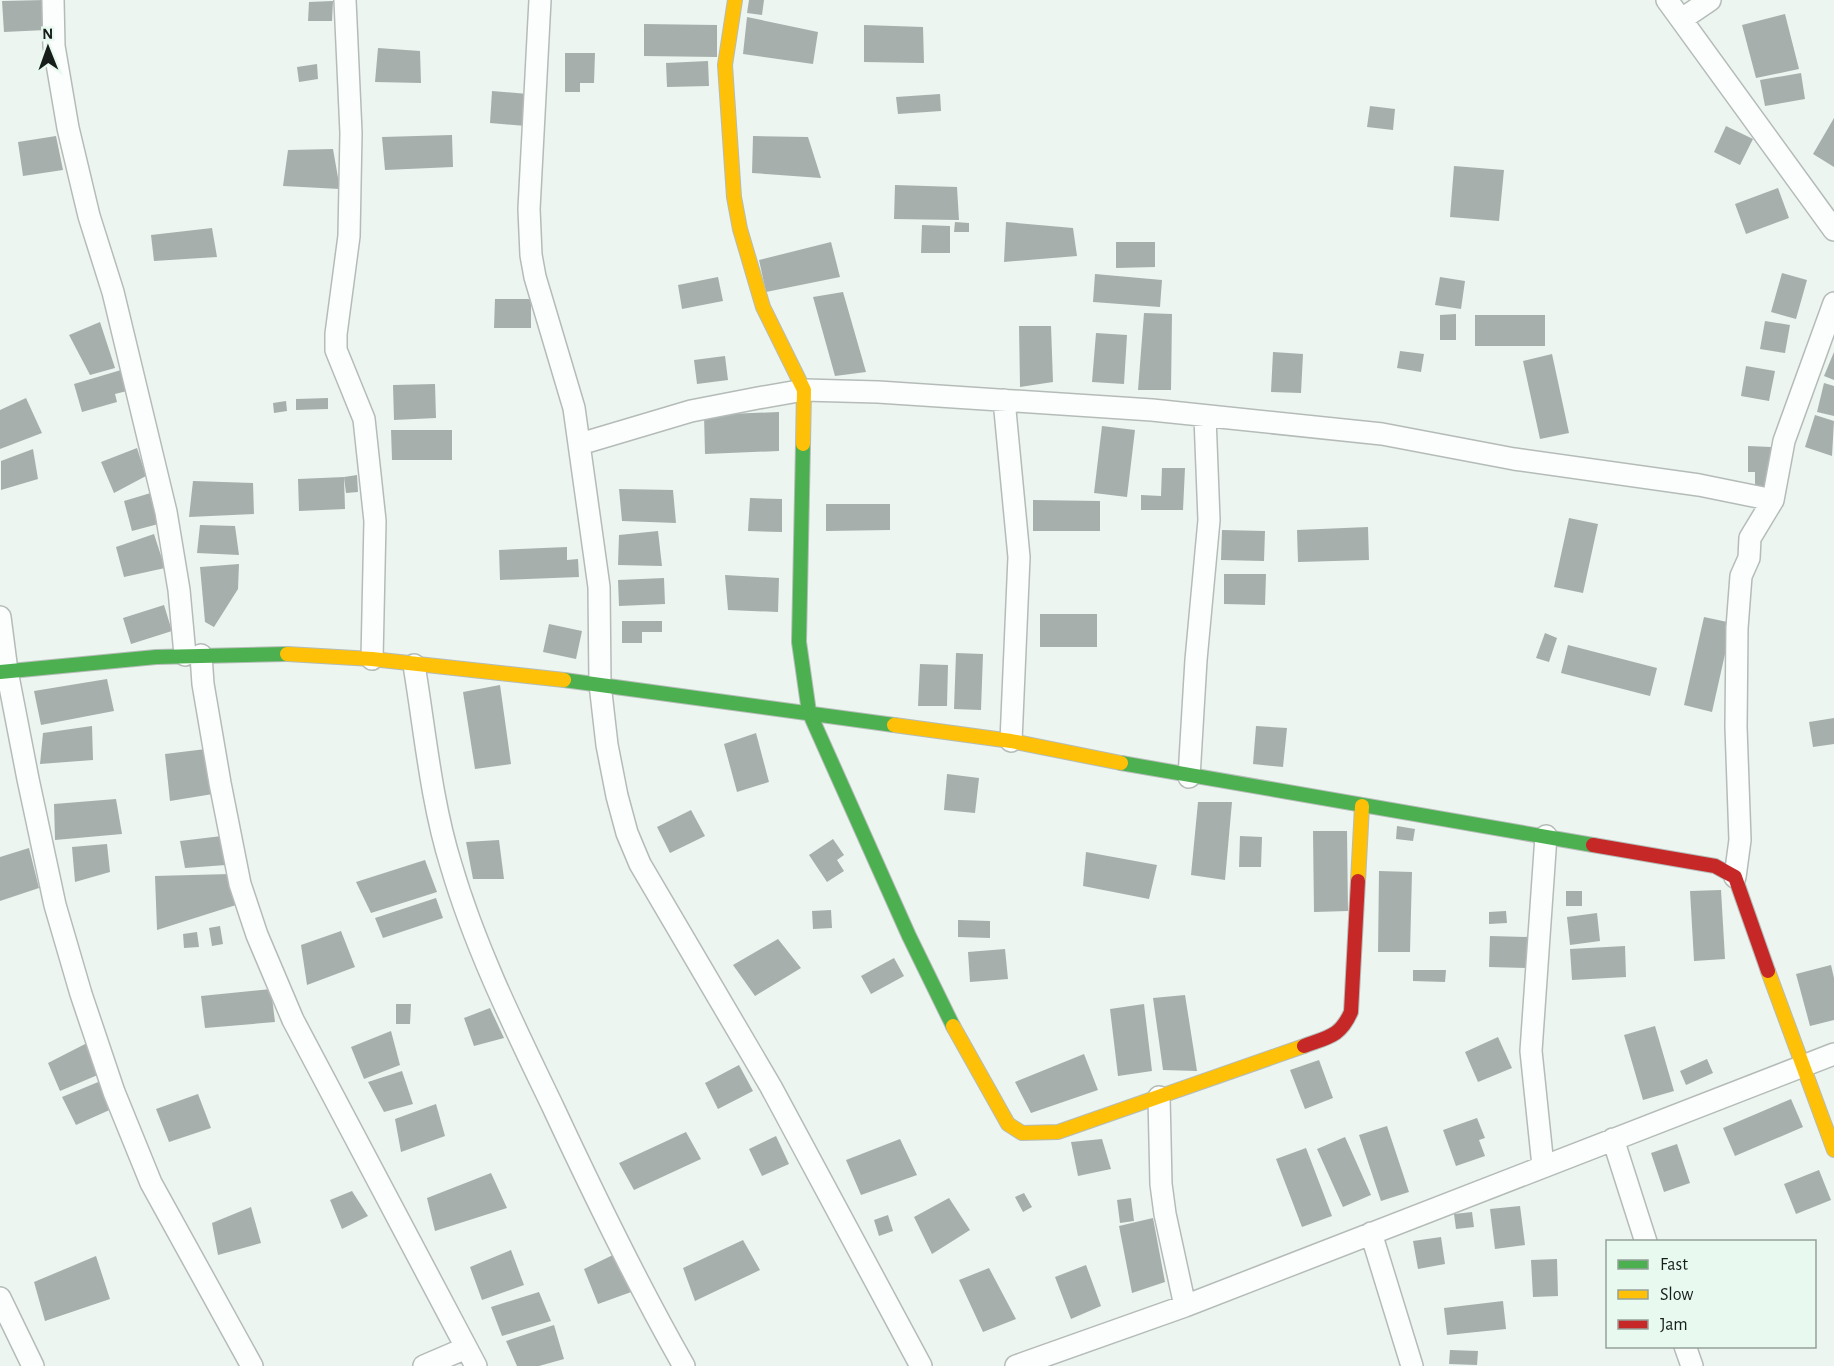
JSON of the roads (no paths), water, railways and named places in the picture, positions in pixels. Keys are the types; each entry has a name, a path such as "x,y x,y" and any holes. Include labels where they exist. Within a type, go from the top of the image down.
{"street":[{"path":"53,0 54,46 68,128 89,216 113,292 166,512 179,590 193,655 203,684 240,884 257,935 293,1020 471,1357 424,1366"},
{"path":"345,0 351,133 350,236 336,334 336,350 364,419 375,521 372,659"},
{"path":"540,0 532,116 529,233 535,277 574,408 580,444 599,587 600,684 617,796 627,833 640,864 771,1088 921,1366"},
{"path":"735,0 724,65 734,197 740,229 766,315 804,390 799,642 809,712 909,936 960,1040 1008,1124 1022,1133 1058,1132 1337,1034 1345,1026 1351,1012 1362,806"},
{"path":"1667,0 1834,230"},
{"path":"1682,19 1710,0"},
{"path":"1834,303 1784,441 1773,500 1750,538 1749,558 1741,576 1737,628 1736,716 1740,840 1735,877 1801,1066 1834,1150"},
{"path":"580,444 691,411 804,390 1004,400 1382,434 1503,457 1706,486 1773,500"},
{"path":"1004,400 1019,556 1011,741"},
{"path":"1189,777 1196,660 1209,520 1205,417"},
{"path":"0,617 3,672 55,905 81,994 114,1092 151,1183 252,1366"},
{"path":"3,672 193,655 270,653 372,659 600,684 1011,741 1189,777 1715,866 1735,877"},
{"path":"414,664 431,772 450,862 480,950 648,1304 684,1366"},
{"path":"1543,1166 1531,1051 1546,836"},
{"path":"1016,1366 1185,1306 1834,1054"},
{"path":"1159,1097 1161,1184 1165,1214 1185,1306"},
{"path":"1614,1139 1645,1240"},
{"path":"1371,1233 1412,1366"},
{"path":"0,1298 33,1366"},
{"path":"1685,1348 1692,1366"}]}
